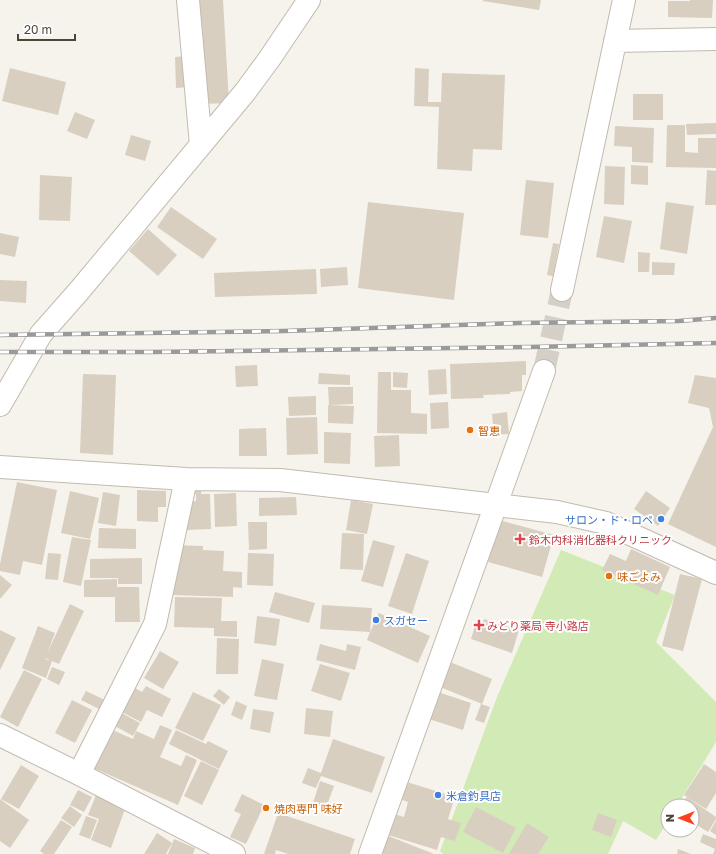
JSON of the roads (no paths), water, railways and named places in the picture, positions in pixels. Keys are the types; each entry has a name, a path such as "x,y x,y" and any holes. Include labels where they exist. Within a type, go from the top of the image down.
{"street":[{"path":"188,0 201,145"},
{"path":"0,405 41,334 79,291 245,92 309,0"},
{"path":"562,290 624,0"},
{"path":"615,41 716,39"},
{"path":"370,854 544,371"},
{"path":"0,467 186,479 280,480 557,512 606,523 716,573"},
{"path":"79,774 155,624 186,479"},
{"path":"0,735 234,854"}],"tunnel":[{"path":"544,371 562,290"}],"railway":[{"path":"0,335 284,331 519,323 679,321 716,318"},
{"path":"0,352 153,352 716,343"}],"place":[{"name":"智恵","path":"470,430"},
{"name":"サロン・ド・ロペ","path":"661,519"},
{"name":"鈴木内科消化器科クリニック","path":"520,539"},
{"name":"味ごよみ","path":"609,576"},
{"name":"スガセー","path":"376,620"},
{"name":"みどり薬局 寺小路店","path":"479,625"},
{"name":"米倉釣具店","path":"438,795"},
{"name":"焼肉専門 味好","path":"266,808"}]}
